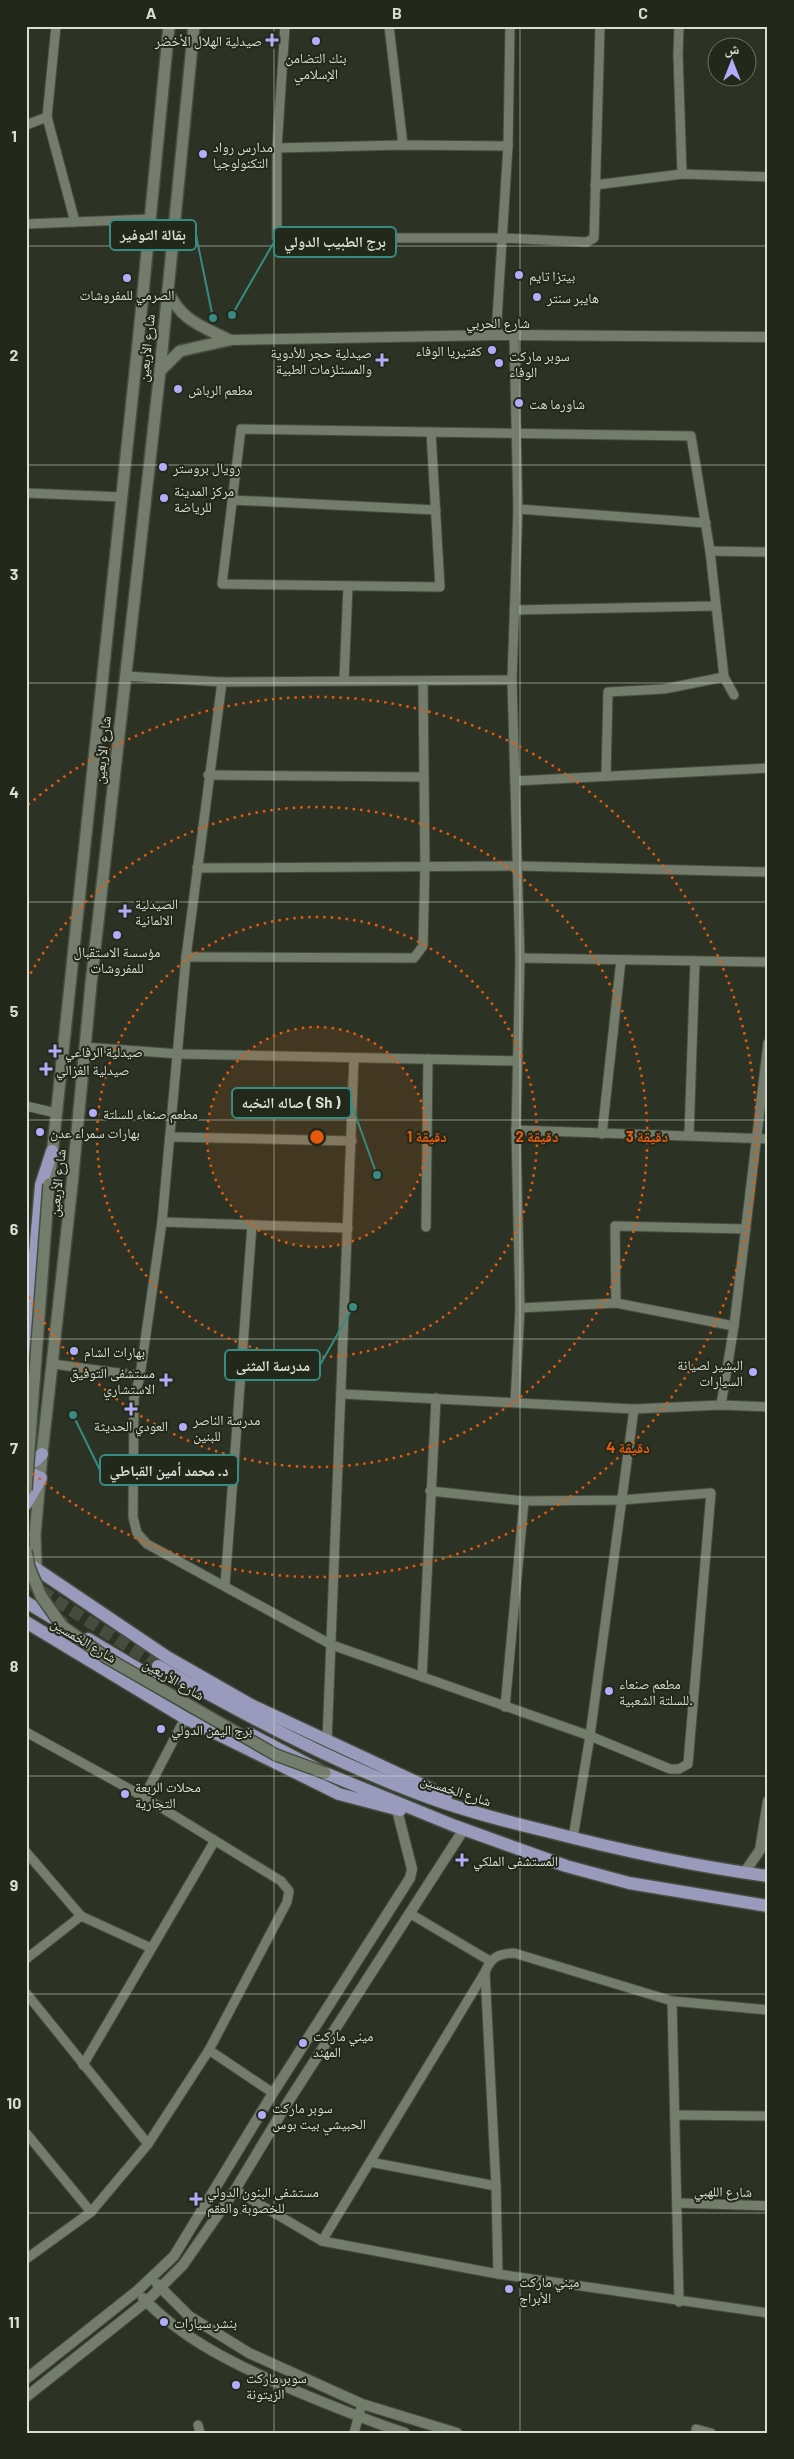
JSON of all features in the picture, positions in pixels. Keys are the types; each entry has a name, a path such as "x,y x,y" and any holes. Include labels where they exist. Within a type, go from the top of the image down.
{"main road":[{"name":"شارع الأربعين","path":"26,1490 52,1152 121,496 140,334 149,219 169,26"},
{"name":"شارع الأربعين","path":"50,1580 36,1569 35,1535 42,1454 125,676 160,371 194,26"},
{"path":"168,290 179,311 188,320 229,340"},
{"path":"160,371 180,351 229,340"},
{"path":"26,1357 41,1185 52,1152"},
{"path":"26,1462 35,1460 42,1454"},
{"path":"26,1471 41,1478 26,1504"},
{"name":"شارع الأربعين","path":"26,1551 29,1567 41,1596 62,1626 107,1658 276,1755 325,1772"},
{"path":"26,1562 50,1580 167,1657 252,1705 486,1816"},
{"name":"شارع الخمسين","path":"26,1602 257,1738 325,1772 459,1827 566,1866 628,1883 768,1906"},
{"name":"شارع الخمسين","path":"26,1622 185,1718 339,1794 459,1827"},
{"name":"شارع الخمسين","path":"158,1666 256,1721 326,1755 423,1796 486,1816 664,1860 768,1876"}],"street":[{"path":"56,26 47,117 75,222"},
{"path":"285,26 277,148 277,238 502,238 591,241 594,238 600,26"},
{"path":"389,26 403,145"},
{"path":"496,335 508,146 510,26"},
{"path":"680,26 678,54 682,174"},
{"path":"26,125 47,117"},
{"path":"277,148 403,145 508,146"},
{"path":"595,184 682,174 768,177"},
{"path":"26,224 149,219"},
{"name":"شارع الحربي","path":"229,340 496,335 768,337"},
{"path":"514,336 518,509 512,680 519,866 520,958 516,1061 520,1308 515,1402"},
{"path":"431,432 440,587 222,584 240,429 691,436 710,551 724,677 734,695"},
{"path":"26,493 121,496"},
{"path":"232,500 436,510"},
{"path":"518,509 706,523"},
{"path":"710,551 768,552"},
{"path":"344,681 348,586"},
{"path":"514,610 715,606"},
{"path":"125,676 222,682 512,680"},
{"path":"606,776 608,692 664,688 724,677"},
{"path":"222,682 208,775 186,957 172,1137 162,1222 140,1376 134,1398 133,1517 137,1533 147,1544 332,1645 590,1736 670,1769 679,1770 688,1764 711,1493 621,1500 524,1501 430,1491"},
{"path":"186,957 414,958 423,946 425,867 423,682"},
{"path":"515,781 768,768"},
{"path":"208,775 424,776"},
{"path":"197,868 519,866 768,872"},
{"path":"520,958 768,962"},
{"path":"602,1134 621,960"},
{"path":"689,1135 695,961"},
{"path":"721,1405 734,1326 768,1043"},
{"path":"85,1046 179,1054 516,1061"},
{"path":"328,1742 354,1058"},
{"path":"426,1227 428,1059"},
{"path":"26,1106 56,1112"},
{"path":"516,1130 768,1139"},
{"path":"172,1137 352,1141"},
{"path":"162,1222 348,1228"},
{"path":"225,1585 252,1225"},
{"path":"616,1303 615,1226 746,1228"},
{"path":"520,1308 616,1303 734,1326"},
{"path":"53,1364 140,1376"},
{"path":"342,1394 634,1409 721,1405 768,1407"},
{"path":"422,1677 436,1398"},
{"path":"573,1838 590,1736 634,1409"},
{"path":"505,1707 524,1501"},
{"path":"144,1797 185,1718"},
{"path":"26,1732 144,1797 214,1842 281,1881 289,1891 287,1902 209,2050 148,2144 91,2212 26,2259"},
{"path":"744,1873 764,1850 768,1801"},
{"path":"26,2379 152,2279 174,2256 410,1878 412,1869 397,1810"},
{"path":"26,2397 146,2301 183,2265 235,2190 288,2102 409,1914 459,1827"},
{"path":"83,2065 214,1842"},
{"path":"26,1852 81,1916 151,1948"},
{"path":"409,1914 490,1961"},
{"path":"26,1958 81,1916"},
{"path":"322,2241 490,1961 500,1954 514,1953 672,2000 768,2010"},
{"path":"485,1972 496,2186 498,2274"},
{"path":"26,1993 148,2144"},
{"path":"672,2000 679,2302"},
{"path":"209,2050 274,2093"},
{"path":"676,2115 768,2116"},
{"path":"26,2133 91,2212"},
{"path":"370,2162 496,2186"},
{"path":"235,2190 322,2241 498,2274 679,2302 768,2313"},
{"name":"شارع اللهبي","path":"677,2203 768,2206"},
{"path":"152,2279 189,2316 248,2353 362,2404 457,2433"},
{"path":"137,2291 178,2328 236,2365 358,2418 405,2433"},
{"path":"354,2433 362,2404"},
{"path":"696,2429 711,2433"}],"tunnel":[{"path":"26,1581 158,1666"}],"place":[{"name":"صيدلية الهلال الأخضر","path":"272,40"},
{"name":"بنك التضامن الإسلامي","path":"316,41"},
{"name":"مدارس رواد التكنولوجيا","path":"203,154"},
{"name":"بيتزا تايم","path":"519,275"},
{"name":"الصرمي للمفروشات","path":"127,278"},
{"name":"هايبر سنتر","path":"537,297"},
{"name":"برج الطبيب الدولي","path":"232,315"},
{"name":"بقالة التوفير","path":"213,318"},
{"name":"كفتيريا الوفاء","path":"492,350"},
{"name":"صيدلية حجر للأدوية والمستلزمات الطبية","path":"382,360"},
{"name":"سوبر ماركت الوفاء","path":"499,363"},
{"name":"مطعم الرباش","path":"178,389"},
{"name":"شاورما هت","path":"519,403"},
{"name":"رويال بروستر","path":"163,467"},
{"name":"مركز المدينة للرياضة","path":"164,498"},
{"name":"الصيدلية الالمانية","path":"125,911"},
{"name":"مؤسسة الاستقبال للمفروشات","path":"117,935"},
{"name":"صيدلية الرفاعي","path":"55,1051"},
{"name":"صيدلية الغزالي","path":"46,1069"},
{"name":"مطعم صنعاء للسلتة","path":"93,1113"},
{"name":"بهارات سمراء عدن","path":"40,1132"},
{"name":"صاله النخبه ( Sh )","path":"377,1175"},
{"name":"مدرسة المثنى","path":"353,1307"},
{"name":"بهارات الشام","path":"74,1351"},
{"name":"البشير لصيانة السيارات","path":"753,1372"},
{"name":"مستشفى التوفيق الاستشاري","path":"166,1380"},
{"name":"العودي الحديثة","path":"131,1409"},
{"name":"د. محمد أمين القباطي","path":"73,1415"},
{"name":"مدرسة الناصر للبنين","path":"183,1427"},
{"name":"مطعم صنعاء للسلتة الشعبية.","path":"609,1691"},
{"name":"برج اليمن الدولي","path":"161,1729"},
{"name":"محلات الربعة التجارية","path":"125,1794"},
{"name":"المستشفى الملكي","path":"462,1860"},
{"name":"ميني ماركت المهند","path":"303,2043"},
{"name":"سوبر ماركت الحبيشي بيت بوس","path":"262,2115"},
{"name":"مستشفى البنون الدولي للخصوبة والعقم","path":"196,2199"},
{"name":"ميني ماركت الأبراج","path":"509,2289"},
{"name":"بنشر سيارات","path":"164,2322"},
{"name":"سوبر ماركت الزيتونة","path":"236,2385"}]}
